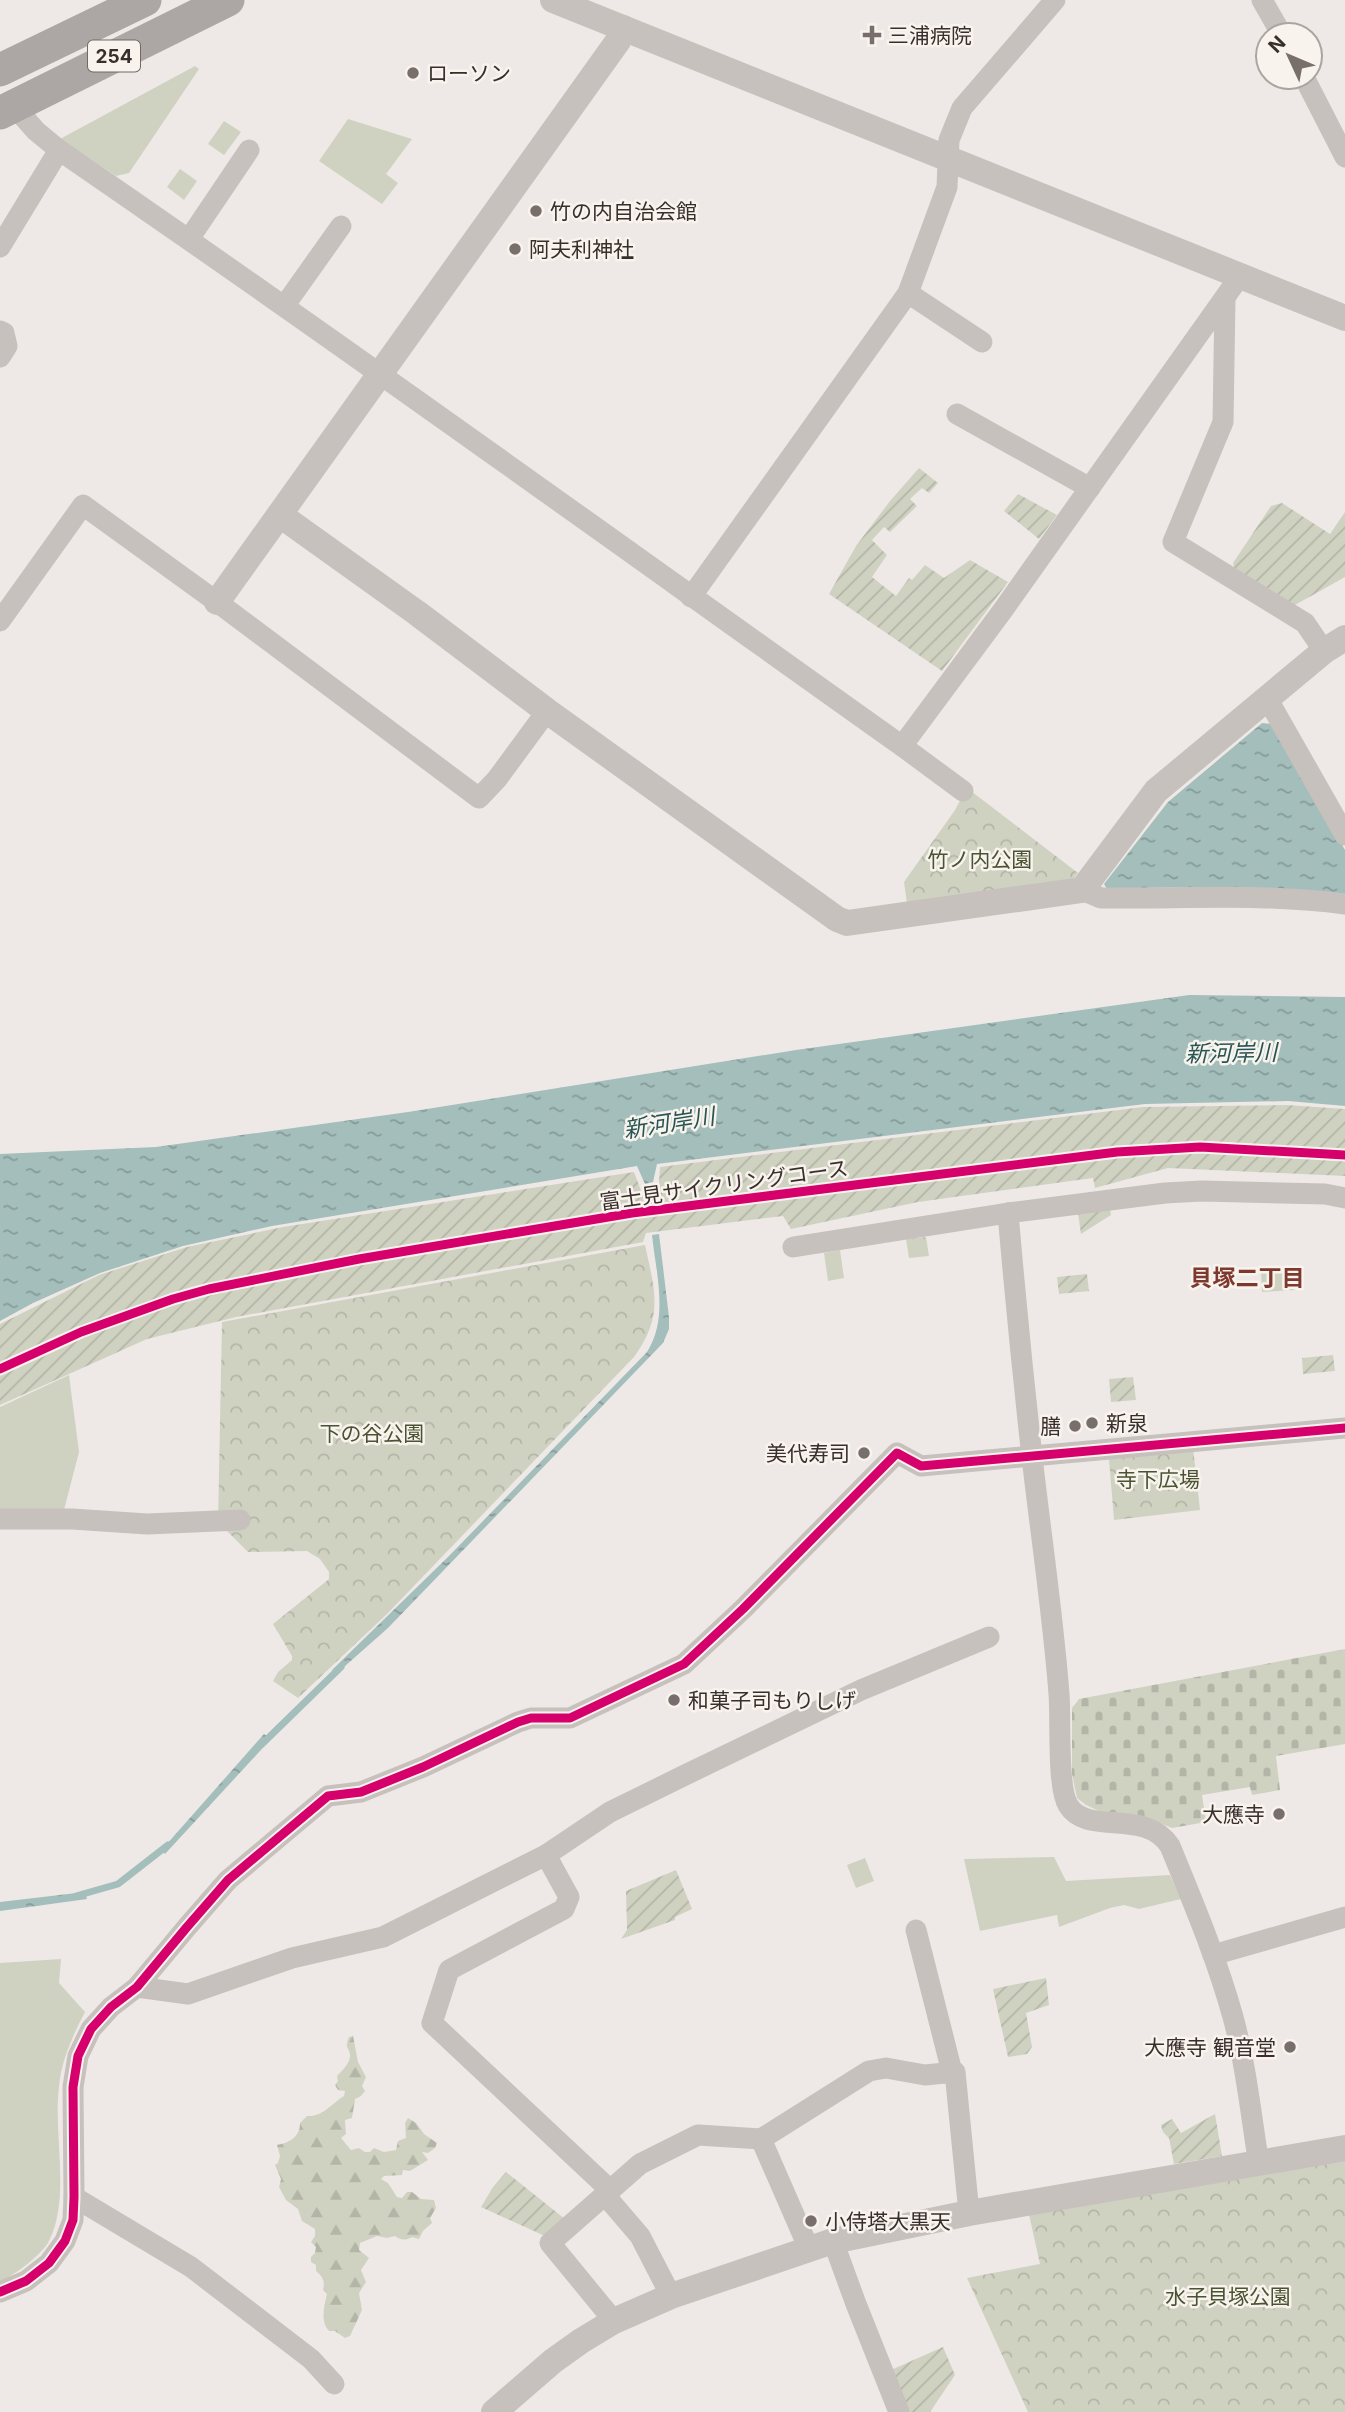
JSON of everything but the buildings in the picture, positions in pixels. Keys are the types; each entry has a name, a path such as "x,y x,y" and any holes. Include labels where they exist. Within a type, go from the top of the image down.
{"highway":[{"name":"254","path":"0,70 145,0"},
{"name":"254","path":"7,109 228,0"}],"street":[{"path":"553,0 1345,318"},
{"path":"691,597 908,293 947,187 949,140 962,108 1055,0"},
{"path":"1262,0 1274,21"},
{"path":"217,602 618,41 623,29"},
{"path":"1311,91 1345,157"},
{"path":"7,109 59,150 285,305 380,376 963,791"},
{"path":"0,247 59,150"},
{"path":"189,239 249,150"},
{"path":"285,305 341,226"},
{"path":"902,746 1240,276"},
{"path":"908,293 982,342"},
{"path":"1082,890 1156,791 1335,644 1173,542 1223,422 1225,299"},
{"path":"0,331 4,333 7,346 0,356"},
{"path":"957,414 1090,488"},
{"path":"2,615 83,505 479,797 497,779 547,711"},
{"path":"281,515 547,711 837,919 848,922 1082,890 1101,898 1252,896 1345,904"},
{"path":"1267,698 1345,835"},
{"path":"793,1247 1008,1213 1148,1195 1202,1191 1325,1194 1345,1198"},
{"path":"1008,1213 1059,1694 1063,1785 1067,1804 1077,1815 1091,1820 1146,1826 1165,1837 1171,1846 1213,1955 1233,2017 1259,2165"},
{"path":"0,2292 26,2281 49,2263 65,2241 72,2220 75,2197 73,2087 78,2056 91,2029 111,2007 138,1987 228,1880 328,1797 361,1792 423,1767 518,1722 531,1718 570,1718 684,1664 743,1609 897,1453 921,1466 1345,1428"},
{"path":"0,1519 72,1519 147,1524 240,1520"},
{"path":"138,1987 188,1994 292,1958 383,1937 546,1855 610,1812 692,1771 861,1690 989,1636"},
{"path":"546,1855 569,1897 564,1909 449,1970 432,2023 609,2189 610,2201 640,2236 671,2296"},
{"path":"1213,1955 1345,1917"},
{"path":"916,1930 952,2072 955,2072 969,2213"},
{"path":"614,2321 550,2243 640,2164 698,2135 761,2139 869,2071 886,2068 925,2075 952,2072"},
{"path":"761,2139 856,2304 899,2412"},
{"path":"494,2412 553,2361 614,2321 671,2296 821,2245 969,2213 1259,2165 1345,2148"},
{"path":"75,2197 191,2267 311,2359 334,2384"}],"green space":[{"path":"195,66 199,69 129,173 116,176 60,139"},
{"path":"348,119 412,139 386,174 398,183 382,204 319,161"},
{"path":"224,121 241,132 224,155 208,144"},
{"path":"180,169 197,181 184,200 167,187"},
{"path":"919,468 938,483 929,493 922,488 910,499 917,506 890,532 884,527 872,540 887,555 872,577 896,596 909,578 912,580 925,565 944,578 970,560 1008,582 942,671 829,594 856,546"},
{"path":"1018,494 1057,515 1039,539 1004,511"},
{"path":"1282,503 1330,534 1345,512 1345,577 1295,605 1234,568 1233,563 1271,506"},
{"name":"竹ノ内公園","path":"967,788 1078,873 1060,897 909,917 904,882 955,810"},
{"path":"1287,1105 1345,1109 1345,1176 1168,1168 1095,1188 1093,1178 918,1202 791,1229 783,1216 646,1233 643,1242 236,1317 147,1339 0,1405 0,1324 99,1275 187,1247 283,1227 634,1172 643,1196 658,1195 660,1167 1143,1107"},
{"path":"1110,1209 1111,1215 1081,1234 1078,1213"},
{"path":"926,1237 929,1256 909,1258 906,1239"},
{"name":"下の谷公園","path":"645,1245 654,1290 653,1316 650,1329 634,1357 387,1614 298,1698 273,1681 278,1672 292,1660 292,1656 273,1624 329,1579 329,1572 320,1559 307,1551 248,1552 218,1522 222,1322"},
{"path":"840,1250 844,1278 828,1281 824,1253"},
{"path":"1293,1270 1294,1290 1262,1292 1261,1273"},
{"path":"1087,1274 1089,1291 1059,1294 1057,1277"},
{"path":"1333,1355 1335,1371 1303,1374 1302,1358"},
{"path":"69,1375 79,1452 64,1510 0,1512 0,1407"},
{"path":"1133,1377 1136,1400 1111,1402 1109,1379"},
{"name":"寺下広場","path":"1192,1439 1200,1510 1114,1520 1108,1447"},
{"path":"1345,1649 1345,1744 1276,1756 1280,1790 1252,1795 1250,1787 1202,1795 1206,1822 1172,1828 1139,1815 1099,1811 1077,1798 1072,1774 1072,1708 1079,1699"},
{"path":"1054,1857 1066,1881 1170,1875 1181,1899 1139,1909 1124,1905 1110,1908 1059,1927 1057,1915 980,1931 964,1859"},
{"path":"865,1858 874,1881 856,1888 847,1865"},
{"path":"676,1870 692,1909 675,1917 675,1920 621,1939 627,1930 626,1891"},
{"path":"61,1959 59,1983 85,2012 68,2048 60,2077 60,2186 56,2224 49,2241 40,2252 20,2270 0,2282 0,1963"},
{"path":"1046,1978 1049,2005 1026,2013 1032,2047 1027,2054 1008,2057 993,1989"},
{"path":"353,2036 358,2062 366,2077 362,2086 365,2091 355,2099 352,2118 345,2120 346,2134 341,2138 351,2150 396,2150 398,2141 406,2138 405,2123 408,2118 416,2123 424,2134 437,2143 428,2153 422,2152 428,2160 410,2171 403,2170 402,2175 384,2176 381,2179 388,2183 397,2197 402,2198 407,2192 412,2192 421,2199 434,2200 436,2208 430,2218 432,2223 419,2239 412,2237 403,2240 395,2236 377,2236 360,2243 359,2250 369,2258 361,2270 366,2282 359,2293 362,2310 350,2336 345,2338 335,2331 329,2331 324,2323 327,2294 323,2290 324,2282 316,2271 316,2265 311,2262 316,2247 311,2242 315,2229 302,2221 298,2209 286,2200 279,2187 281,2179 275,2165 280,2156 277,2145 296,2136 300,2123 307,2116 322,2112 344,2096 345,2091 338,2090 335,2085 337,2076 349,2061 347,2044 349,2037"},
{"path":"1215,2114 1222,2156 1174,2164 1169,2138 1161,2125 1172,2119 1181,2133"},
{"name":"水子貝塚公園","path":"1345,2158 1345,2412 1028,2412 967,2278 1040,2264 1028,2210"},
{"path":"506,2172 565,2219 547,2237 481,2207"},
{"path":"943,2347 955,2375 930,2412 905,2412 891,2370"}],"water":[{"path":"1262,723 1273,724 1345,850 1345,894 1226,887 1107,889 1104,884 1168,802"},
{"name":"新河岸川","path":"1189,995 1345,997 1345,1106 1288,1101 1145,1104 657,1164 653,1182 645,1184 637,1166 272,1226 183,1246 100,1273 0,1321 0,1154 156,1147 408,1112 796,1050"},
{"path":"659,1234 669,1317 669,1329 663,1343 388,1628 336,1674 332,1670 450,1555 647,1352 658,1325 658,1280 652,1235"},
{"path":"264,1734 271,1739 165,1854 160,1848 166,1845"},
{"path":"85,1892 87,1899 0,1911 0,1902"}],"waterway":[{"path":"262,1744 341,1667"},
{"path":"76,1896 118,1884 168,1845"}],"cycle path":[{"name":"富士見サイクリングコース","path":"0,1369 81,1332 209,1289 359,1259 632,1213 1117,1152 1200,1147 1345,1155"},
{"path":"0,2292 26,2281 49,2263 65,2241 73,2220 73,2087 78,2056 91,2029 111,2007 137,1987 228,1880 328,1796 361,1792 423,1767 518,1722 531,1718 570,1718 684,1664 743,1609 897,1453 921,1466 1345,1428"}],"place":[{"name":"三浦病院","path":"872,35"},
{"name":"ローソン","path":"413,73"},
{"name":"竹の内自治会館","path":"536,211"},
{"name":"阿夫利神社","path":"515,249"},
{"name":"新泉","path":"1092,1423"},
{"name":"膳","path":"1075,1426"},
{"name":"美代寿司","path":"864,1453"},
{"name":"和菓子司もりしげ","path":"674,1700"},
{"name":"大應寺","path":"1279,1814"},
{"name":"大應寺 観音堂","path":"1290,2047"},
{"name":"小侍塔大黒天","path":"811,2221"}],"district":[{"name":"貝塚二丁目","path":"1247,1278"}]}
